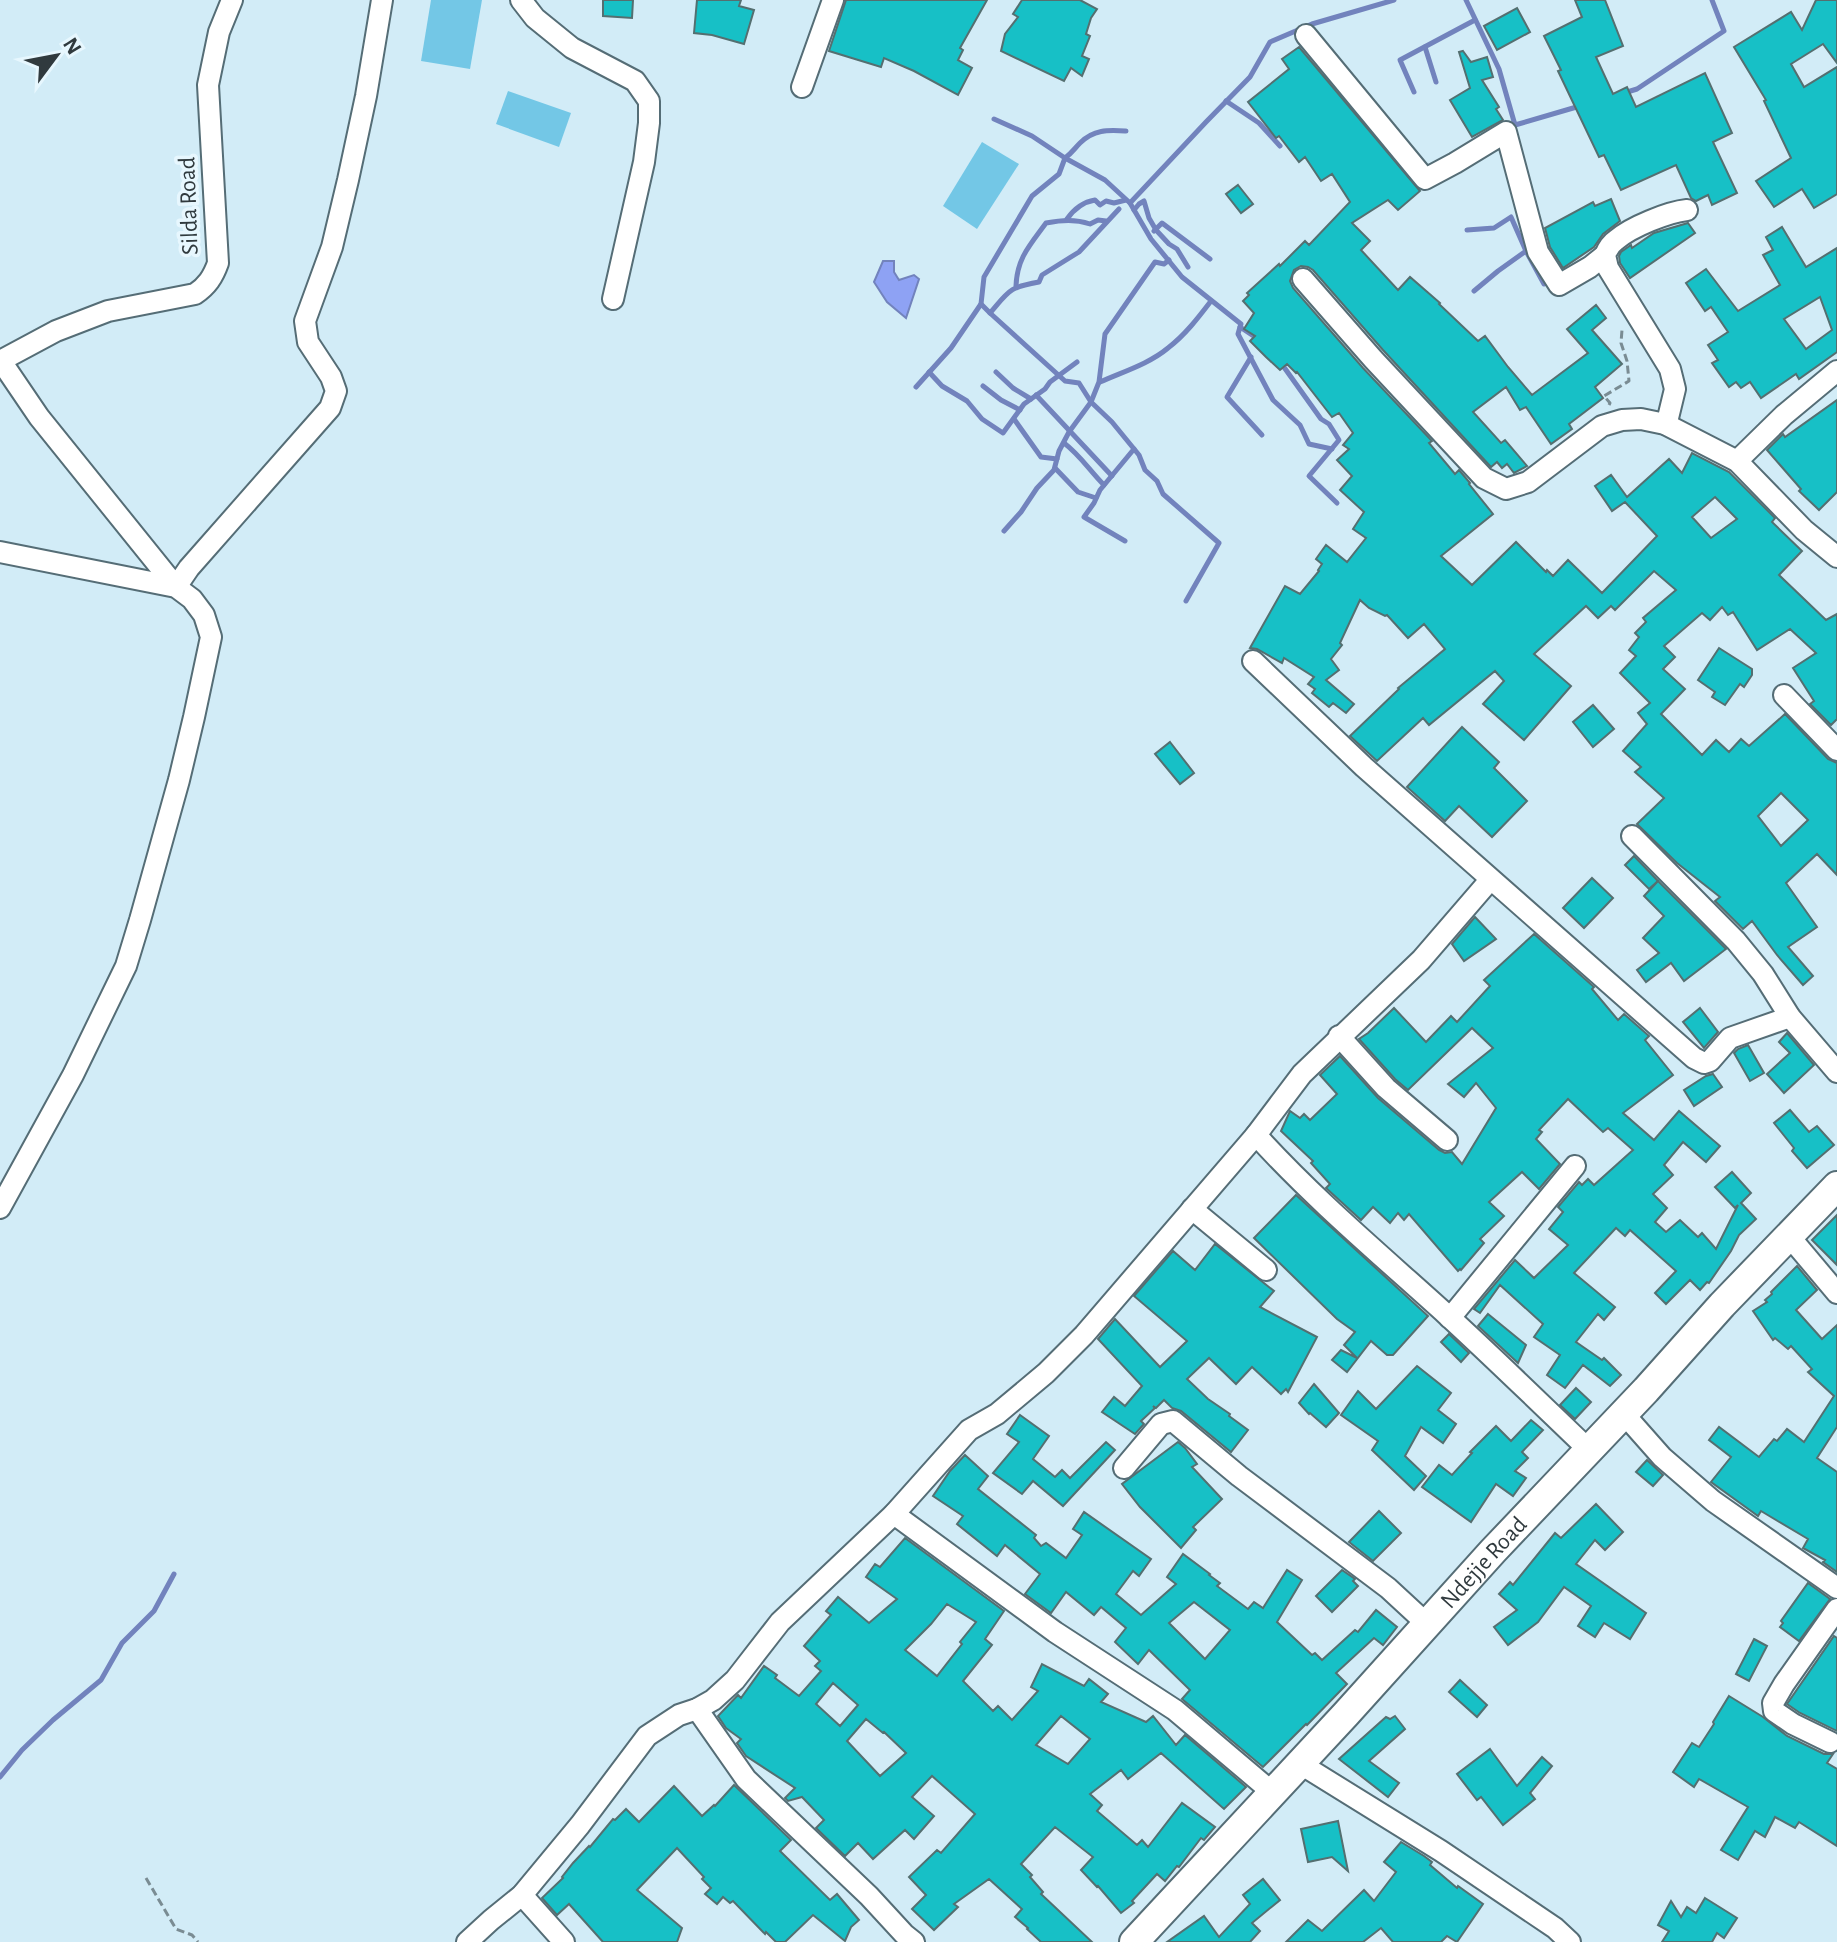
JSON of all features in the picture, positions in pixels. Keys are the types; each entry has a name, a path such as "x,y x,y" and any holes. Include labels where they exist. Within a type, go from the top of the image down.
{"street":[{"name":"Silda Road","path":"0,361 56,331 108,311 195,294 213,276 218,263 208,85 219,32 232,0"},
{"path":"176,587 189,568 330,408 336,391 331,377 308,342 305,321 332,247 345,193 382,0"},
{"path":"521,0 535,18 572,48 635,81 649,101 644,162 613,299"},
{"path":"802,87 833,0"},
{"path":"1306,35 1425,179 1506,132 1538,252 1559,285 1605,255 1613,241 1665,215 1687,210"},
{"path":"1605,255 1608,268 1670,369 1675,389 1665,424"},
{"path":"1303,279 1484,478 1506,489 1528,482 1602,426 1641,419 1665,424 1737,461 1804,530 1837,557"},
{"path":"0,361 39,417 176,587 192,599 204,615 211,637 182,768 126,966 73,1075 0,1208"},
{"path":"1737,461 1784,415 1837,371"},
{"path":"0,552 176,587"},
{"path":"1253,661 1364,767 1694,1058 1704,1063 1710,1061 1730,1038 1790,1017"},
{"path":"1784,695 1837,750"},
{"path":"1632,836 1736,941 1763,974 1790,1017 1837,1072"},
{"path":"467,1942 522,1895 647,1736 679,1715 713,1700 735,1680 780,1622 894,1514 969,1430 997,1414 1046,1373 1084,1335 1256,1135 1302,1074 1421,960 1490,880"},
{"path":"1339,1036 1386,1088 1447,1140"},
{"path":"1256,1135 1326,1207 1450,1318 1589,1450"},
{"path":"1450,1318 1575,1166"},
{"name":"Ndejje Road","path":"1134,1942 1503,1540 1837,1186"},
{"path":"1192,1209 1266,1270"},
{"path":"1789,1236 1837,1293"},
{"path":"1624,1414 1662,1457 1713,1501 1837,1588"},
{"path":"1124,1468 1161,1424 1173,1421 1239,1476 1388,1588 1427,1624"},
{"path":"894,1514 1055,1632 1175,1710 1272,1792"},
{"path":"1830,1742 1774,1711 1773,1703 1837,1609"},
{"path":"697,1709 746,1779 914,1942"},
{"path":"1299,1763 1441,1851 1555,1928 1570,1942"},
{"path":"522,1895 564,1942"}],"path":[{"path":"1598,412 1610,403 1604,396 1629,381 1621,343 1622,329"},
{"path":"146,1878 176,1929 192,1935 198,1942"}],"shaded area":[{"path":"431,0 482,0 470,69 421,61"},
{"path":"508,91 571,113 559,147 496,124"},
{"path":"982,142 1019,164 977,229 943,206"},
{"path":"883,261 894,261 894,272 899,280 914,275 919,279 906,318 887,302 874,282"}],"building":[{"path":"603,0 633,0 632,18 603,16"},
{"path":"697,0 741,0 739,6 754,10 744,44 694,33"},
{"path":"846,0 987,0 960,48 963,50 958,60 972,68 958,95 884,58 881,67 829,51"},
{"path":"1022,0 1080,0 1097,9 1086,34 1090,36 1082,56 1089,59 1082,76 1071,68 1064,81 1001,51 1005,34 1018,17 1013,14"},
{"path":"1575,0 1605,0 1623,46 1596,57 1613,94 1627,87 1636,107 1705,73 1732,133 1713,142 1737,193 1712,205 1708,195 1696,201 1691,198 1676,165 1621,190 1604,155 1599,157 1544,36 1582,17"},
{"path":"1816,0 1837,0 1837,63 1823,44 1791,64 1804,87 1837,67 1837,194 1814,208 1802,189 1774,207 1756,181 1791,158 1766,100 1734,47 1791,12 1802,30"},
{"path":"1517,8 1530,32 1497,50 1484,26"},
{"path":"1299,47 1420,191 1398,210 1388,200 1352,223 1370,241 1361,250 1398,290 1410,277 1478,341 1485,336 1532,395 1588,353 1567,329 1596,305 1606,318 1592,330 1622,364 1595,387 1603,398 1569,424 1572,429 1551,444 1526,407 1520,410 1506,387 1473,412 1501,443 1505,440 1527,466 1514,473 1507,464 1502,468 1497,462 1491,467 1313,270 1301,266 1294,270 1290,281 1293,288 1432,441 1429,443 1455,474 1459,470 1493,514 1441,556 1472,585 1516,542 1553,576 1568,560 1602,593 1657,536 1625,502 1612,511 1595,486 1611,475 1627,497 1669,459 1682,473 1692,453 1729,472 1775,518 1772,522 1802,551 1779,575 1826,620 1837,614 1837,719 1831,725 1810,704 1814,701 1793,668 1816,653 1790,629 1757,650 1733,612 1728,615 1722,607 1710,620 1702,613 1664,646 1675,657 1663,669 1685,689 1661,714 1702,755 1716,740 1729,752 1741,739 1749,746 1785,714 1828,759 1837,763 1837,875 1817,854 1786,883 1817,927 1788,947 1813,976 1803,985 1752,921 1743,929 1715,901 1720,897 1677,863 1637,824 1664,798 1635,772 1641,767 1623,751 1647,724 1638,713 1650,703 1620,673 1636,656 1629,650 1639,637 1635,633 1646,622 1643,618 1676,590 1654,571 1615,610 1611,606 1598,618 1586,606 1534,654 1571,686 1524,740 1483,704 1504,681 1495,671 1429,725 1423,718 1377,761 1350,736 1398,688 1445,649 1424,624 1408,638 1387,615 1369,608 1360,600 1340,643 1342,645 1331,659 1339,670 1326,680 1354,704 1346,713 1333,703 1329,707 1312,693 1315,689 1308,684 1314,677 1284,658 1282,663 1250,648 1285,586 1300,594 1319,571 1322,564 1316,559 1326,545 1347,562 1366,538 1353,529 1364,512 1340,490 1352,476 1337,460 1349,449 1343,445 1353,433 1339,413 1332,417 1297,372 1287,364 1280,370 1250,341 1255,336 1244,329 1254,313 1243,301 1249,295 1247,293 1305,241 1309,245 1350,202 1332,174 1321,181 1305,157 1299,162 1248,102 1289,69 1282,59","holes":["1715,497 1737,519 1711,538 1692,517","1781,793 1808,820 1781,846 1758,816"]},
{"path":"1463,51 1471,62 1487,57 1493,77 1482,80 1499,107 1496,109 1503,120 1472,137 1450,100 1470,88 1459,52"},
{"path":"1238,185 1253,204 1241,213 1226,194"},
{"path":"1611,199 1620,221 1603,234 1594,247 1563,268 1550,247 1545,228 1593,202 1595,206"},
{"path":"1688,223 1695,233 1630,278 1620,263 1621,252 1654,233"},
{"path":"1782,227 1806,267 1837,248 1837,352 1799,379 1796,374 1761,398 1750,382 1741,388 1736,382 1729,387 1712,363 1718,360 1708,345 1728,332 1711,307 1705,311 1686,283 1706,269 1738,311 1780,285 1763,255 1773,250 1766,237","holes":["1820,297 1832,330 1806,349 1784,319"]},
{"path":"1837,400 1837,492 1819,510 1799,491 1801,489 1767,450 1783,434 1785,437"},
{"path":"1719,648 1752,669 1752,675 1744,687 1740,684 1725,705 1712,697 1715,692 1698,680"},
{"path":"1593,705 1614,729 1593,747 1573,722"},
{"path":"1462,727 1499,762 1494,768 1527,801 1492,837 1459,806 1445,821 1407,787"},
{"path":"1170,742 1194,773 1180,784 1155,754"},
{"path":"1634,856 1658,881 1649,889 1625,865"},
{"path":"1592,878 1613,898 1584,928 1563,908"},
{"path":"1658,881 1726,949 1684,981 1671,963 1646,982 1637,970 1659,953 1643,938 1664,916 1644,896"},
{"path":"1475,917 1496,939 1464,961 1452,944"},
{"path":"1534,934 1594,987 1592,989 1618,1020 1624,1014 1649,1036 1645,1040 1673,1075 1623,1113 1654,1140 1679,1111 1720,1146 1706,1162 1683,1142 1664,1165 1673,1175 1653,1194 1667,1208 1655,1222 1666,1232 1680,1220 1698,1237 1702,1233 1716,1249 1738,1205 1735,1208 1715,1187 1732,1172 1751,1193 1741,1203 1756,1219 1739,1235 1709,1283 1700,1290 1690,1280 1666,1304 1655,1293 1676,1271 1630,1230 1625,1236 1616,1228 1574,1273 1615,1307 1604,1320 1598,1314 1576,1342 1602,1360 1604,1358 1621,1375 1610,1386 1583,1365 1565,1388 1547,1375 1560,1355 1534,1337 1543,1324 1500,1285 1480,1313 1474,1309 1515,1260 1534,1278 1568,1245 1549,1229 1563,1212 1558,1207 1579,1182 1582,1185 1588,1179 1594,1185 1633,1150 1608,1128 1603,1132 1568,1099 1539,1130 1542,1132 1536,1139 1560,1164 1539,1189 1522,1172 1489,1202 1504,1216 1480,1239 1484,1243 1458,1271 1409,1214 1404,1220 1398,1213 1390,1223 1373,1207 1361,1220 1326,1188 1330,1184 1311,1163 1313,1161 1281,1131 1290,1111 1300,1118 1304,1114 1310,1120 1337,1094 1320,1075 1340,1056 1378,1098 1439,1150 1452,1152 1462,1164 1496,1108 1476,1083 1464,1097 1448,1084 1493,1048 1472,1028 1408,1090 1359,1039 1394,1008 1426,1042 1451,1016 1457,1022 1490,986 1484,980"},
{"path":"1700,1008 1718,1032 1704,1048 1683,1022"},
{"path":"1787,1033 1814,1065 1784,1093 1767,1074 1790,1053 1779,1042"},
{"path":"1748,1045 1764,1073 1750,1081 1734,1053"},
{"path":"1713,1074 1722,1087 1694,1106 1684,1090"},
{"path":"1790,1110 1809,1132 1817,1126 1834,1145 1807,1168 1774,1123"},
{"path":"1296,1195 1428,1316 1393,1355 1387,1355 1371,1341 1347,1372 1332,1360 1341,1350 1357,1358 1344,1345 1355,1332 1337,1319 1254,1238"},
{"path":"1837,1215 1837,1265 1812,1240"},
{"path":"1215,1244 1274,1291 1260,1307 1317,1337 1288,1392 1286,1389 1281,1394 1252,1367 1236,1384 1209,1358 1187,1379 1248,1430 1231,1452 1164,1400 1156,1408 1153,1406 1155,1408 1141,1421 1144,1424 1135,1434 1102,1412 1114,1397 1125,1406 1142,1386 1098,1339 1115,1319 1160,1367 1187,1341 1134,1296 1173,1251 1195,1270"},
{"path":"1797,1266 1817,1290 1796,1310 1822,1339 1837,1325 1837,1427 1817,1458 1837,1472 1837,1572 1823,1562 1825,1560 1803,1548 1808,1539 1761,1511 1758,1516 1711,1482 1731,1457 1709,1440 1719,1427 1759,1457 1787,1429 1804,1442 1834,1396 1808,1372 1812,1369 1791,1346 1788,1349 1775,1338 1773,1340 1753,1311 1767,1302 1765,1300 1771,1292"},
{"path":"1488,1314 1526,1345 1518,1363 1478,1326"},
{"path":"1449,1334 1469,1353 1461,1362 1441,1342"},
{"path":"1417,1366 1451,1393 1438,1410 1456,1424 1443,1443 1421,1427 1405,1456 1426,1476 1414,1490 1372,1450 1378,1441 1341,1415 1358,1391 1376,1409"},
{"path":"1314,1384 1339,1413 1326,1427 1299,1403"},
{"path":"1576,1388 1591,1402 1575,1419 1560,1405"},
{"path":"1020,1415 1049,1436 1033,1459 1055,1477 1062,1470 1070,1478 1106,1442 1115,1450 1063,1506 1033,1481 1022,1494 993,1473 1019,1442 1007,1434"},
{"path":"1531,1420 1543,1430 1522,1452 1528,1458 1515,1471 1526,1478 1513,1496 1496,1484 1471,1522 1422,1487 1439,1465 1452,1475 1496,1426 1511,1441"},
{"path":"1178,1442 1197,1464 1192,1467 1222,1499 1193,1527 1196,1530 1181,1548 1122,1484"},
{"path":"965,1455 988,1476 978,1489 1036,1535 1034,1538 1041,1546 1046,1543 1066,1558 1082,1535 1073,1529 1084,1512 1151,1559 1139,1576 1133,1571 1116,1594 1141,1615 1176,1584 1167,1577 1183,1554 1220,1583 1217,1586 1248,1609 1254,1602 1263,1608 1287,1570 1302,1580 1277,1622 1312,1655 1315,1653 1322,1660 1355,1630 1358,1632 1376,1610 1397,1627 1383,1645 1374,1638 1336,1673 1347,1684 1263,1767 1182,1699 1190,1690 1149,1650 1138,1664 1115,1642 1126,1628 1101,1607 1094,1615 1066,1592 1051,1613 1025,1594 1040,1574 1005,1545 997,1556 957,1524 963,1516 933,1496","holes":["1194,1602 1230,1630 1205,1659 1169,1623"]},
{"path":"1647,1460 1663,1475 1653,1486 1636,1472"},
{"path":"1596,1504 1623,1532 1605,1550 1595,1540 1576,1564 1646,1613 1630,1639 1604,1623 1595,1637 1578,1626 1591,1606 1564,1587 1538,1622 1508,1645 1494,1627 1517,1610 1499,1594 1510,1582 1513,1585 1555,1533 1561,1538"},
{"path":"1379,1511 1401,1533 1373,1561 1349,1542"},
{"path":"905,1538 1004,1611 985,1639 992,1645 963,1681 993,1711 998,1706 1012,1720 1038,1691 1031,1687 1042,1664 1084,1686 1089,1679 1108,1694 1101,1702 1146,1722 1153,1716 1176,1745 1185,1735 1246,1787 1224,1809 1161,1753 1128,1779 1121,1770 1090,1794 1102,1805 1097,1811 1137,1845 1142,1840 1148,1847 1182,1803 1215,1827 1204,1840 1201,1838 1165,1881 1157,1874 1132,1901 1134,1903 1121,1913 1081,1870 1093,1857 1055,1827 1021,1864 1032,1875 1030,1877 1043,1892 1041,1894 1092,1942 1041,1942 1015,1917 1022,1909 989,1879 954,1904 958,1907 934,1930 912,1909 926,1895 909,1877 937,1850 941,1853 975,1814 932,1776 912,1797 934,1816 914,1839 905,1830 873,1859 858,1843 845,1856 816,1828 824,1820 802,1797 788,1801 785,1798 795,1788 746,1756 737,1743 741,1739 726,1728 718,1716 738,1695 741,1698 764,1666 799,1696 821,1671 815,1666 820,1661 804,1646 831,1615 826,1611 838,1597 869,1623 897,1599 866,1577 875,1564 880,1567","holes":["947,1604 976,1622 937,1676 905,1650","833,1683 858,1705 840,1726 816,1704","1061,1716 1090,1739 1068,1764 1036,1745","866,1719 906,1753 880,1776 847,1741"]},
{"path":"1342,1570 1355,1579 1353,1581 1358,1586 1332,1612 1316,1596"},
{"path":"1808,1583 1830,1599 1799,1641 1780,1627"},
{"path":"1834,1636 1837,1638 1837,1731 1787,1704"},
{"path":"1754,1639 1767,1646 1749,1681 1736,1674"},
{"path":"1460,1680 1487,1705 1477,1717 1449,1692"},
{"path":"1729,1696 1787,1736 1824,1754 1833,1754 1827,1763 1837,1769 1837,1846 1799,1822 1795,1828 1775,1817 1765,1837 1755,1831 1738,1860 1721,1850 1748,1807 1699,1779 1694,1787 1673,1772 1692,1743 1699,1747"},
{"path":"1395,1716 1405,1729 1369,1761 1399,1783 1388,1797 1339,1759 1386,1717 1390,1719"},
{"path":"1490,1749 1517,1786 1542,1757 1552,1766 1530,1793 1535,1799 1503,1825 1481,1797 1477,1800 1457,1774"},
{"path":"734,1785 791,1840 780,1851 830,1900 837,1894 859,1920 851,1927 845,1941 813,1915 785,1942 776,1942 733,1901 730,1903 723,1897 717,1904 705,1894 711,1888 677,1848 637,1890 682,1928 677,1942 603,1942 569,1904 557,1915 542,1898 613,1819 626,1809 639,1822 674,1786 702,1816"},
{"path":"1338,1821 1348,1871 1332,1857 1308,1862 1301,1829"},
{"path":"1401,1842 1432,1862 1430,1865 1457,1888 1483,1904 1457,1942 1447,1936 1441,1942 1393,1942 1381,1928 1363,1942 1286,1942 1308,1920 1322,1931 1364,1890 1374,1901 1396,1872 1384,1862"},
{"path":"1263,1879 1280,1900 1252,1923 1260,1931 1250,1942 1167,1942 1204,1916 1219,1937 1250,1904 1243,1895"},
{"path":"1705,1898 1737,1918 1724,1938 1717,1933 1712,1942 1662,1942 1669,1931 1658,1925 1671,1901 1681,1917 1687,1907 1696,1913"}],"waterway":[{"path":"916,387 951,348 981,304 984,277 1032,196 1059,174 1065,158 1105,180 1130,203 1250,77 1270,42 1312,24 1394,0"},
{"path":"1466,0 1499,69 1515,125 1580,106"},
{"path":"1624,93 1637,89 1724,31 1712,0"},
{"path":"1414,92 1400,60 1475,20"},
{"path":"1425,47 1436,82"},
{"path":"1226,101 1259,123 1280,146"},
{"path":"994,119 1032,136 1065,158 1091,135 1126,131"},
{"path":"1067,219 1079,206 1091,201 1095,200 1100,205 1106,201 1126,200"},
{"path":"1134,210 1144,201 1156,230 1177,249 1188,267"},
{"path":"1130,203 1151,239 1182,277 1258,339"},
{"path":"981,304 990,313 1010,291 1039,282 1042,275 1079,252 1119,209"},
{"path":"1467,230 1494,228 1511,217 1544,284"},
{"path":"1016,286 1022,260 1046,223 1068,220 1090,224 1098,220 1106,221"},
{"path":"1154,231 1162,223 1210,259"},
{"path":"1474,291 1526,251"},
{"path":"1004,531 1054,470 1069,432 1091,402 1099,382 1105,334 1155,262 1164,264 1169,260"},
{"path":"1100,382 1161,354 1186,332 1211,301"},
{"path":"990,313 1065,381 1079,383 1091,402 1139,455 1145,470 1157,481 1163,494 1219,543 1186,601"},
{"path":"1240,327 1238,334 1273,400 1300,425 1309,444 1332,449"},
{"path":"1251,357 1227,397 1262,435"},
{"path":"929,372 942,386 967,401 982,419 1003,433 1024,404 1077,362"},
{"path":"1281,363 1339,440 1309,476 1337,503"},
{"path":"996,372 1031,399"},
{"path":"983,386 1020,410"},
{"path":"1036,395 1112,476"},
{"path":"1014,419 1041,457 1057,459"},
{"path":"1064,443 1104,485"},
{"path":"1125,541 1084,517 1100,490 1134,449"},
{"path":"1055,468 1078,492 1096,498"},
{"path":"0,1777 53,1720 101,1680 122,1643 154,1611 174,1574"}]}
